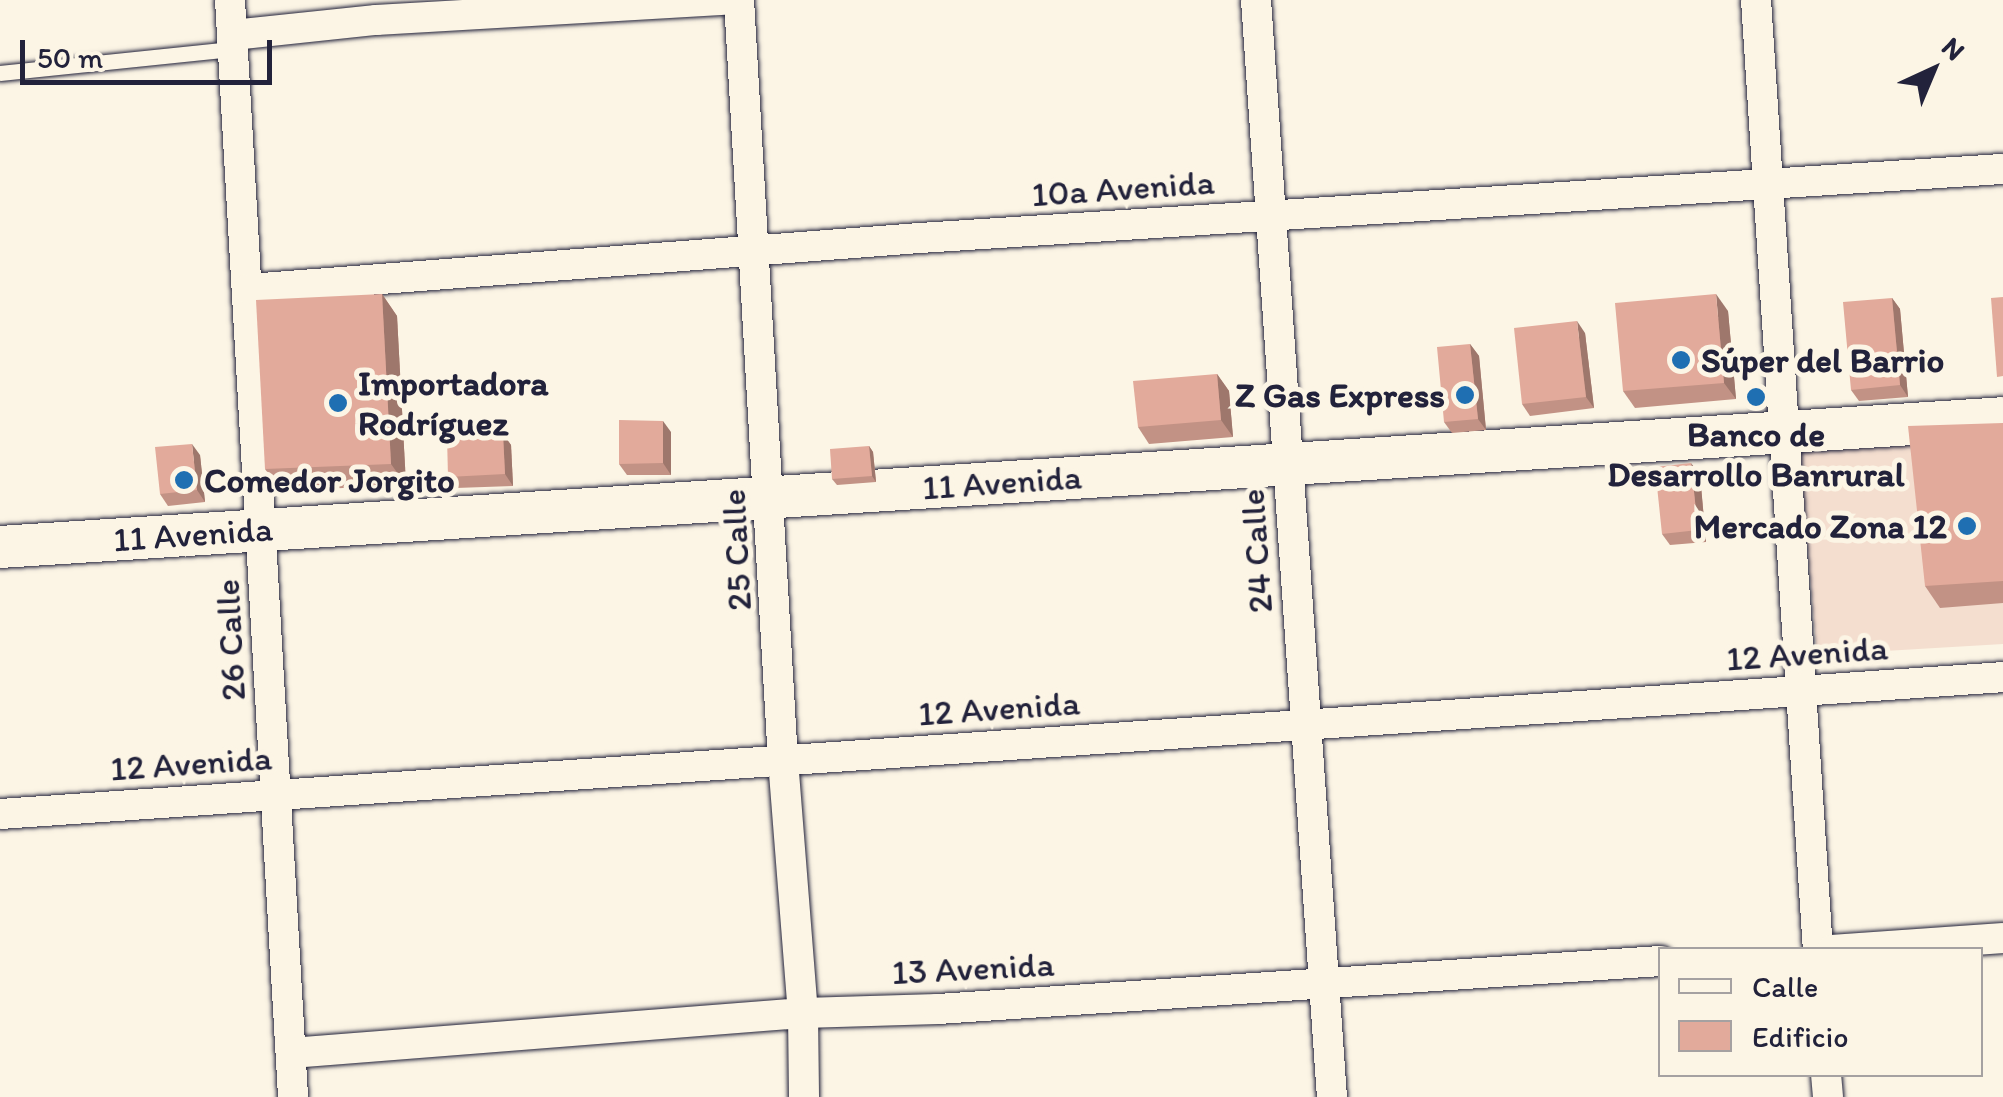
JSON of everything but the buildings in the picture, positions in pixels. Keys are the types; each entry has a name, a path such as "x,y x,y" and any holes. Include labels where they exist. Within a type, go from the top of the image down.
{"main road":[{"name":"11 Avenida","path":"0,546 2003,418"}],"street":[{"name":"26 Calle","path":"230,0 293,1097"},
{"path":"233,42 376,20 720,0"},
{"name":"25 Calle","path":"738,0 771,497 783,760 803,1014 804,1097"},
{"name":"24 Calle","path":"1256,0 1332,1097"},
{"path":"1756,0 1818,947"},
{"name":"10a Avenida","path":"249,289 1271,215 2003,169"},
{"name":"12 Avenida","path":"0,814 2003,677"},
{"path":"1875,947 2003,938"},
{"name":"13 Avenida","path":"291,1052 803,1014 1658,961"}],"lane":[{"path":"0,73 233,42"}],"shaded area":[{"path":"2003,433 2003,644 1817,655 1799,445"}],"place":[{"name":"Súper del Barrio","path":"1681,360"},
{"name":"Z Gas Express","path":"1465,395"},
{"name":"Banco de Desarrollo Banrural","path":"1756,397"},
{"name":"Importadora Rodríguez","path":"338,403"},
{"name":"Comedor Jorgito","path":"184,480"},
{"name":"Mercado Zona 12","path":"1967,526"}]}
